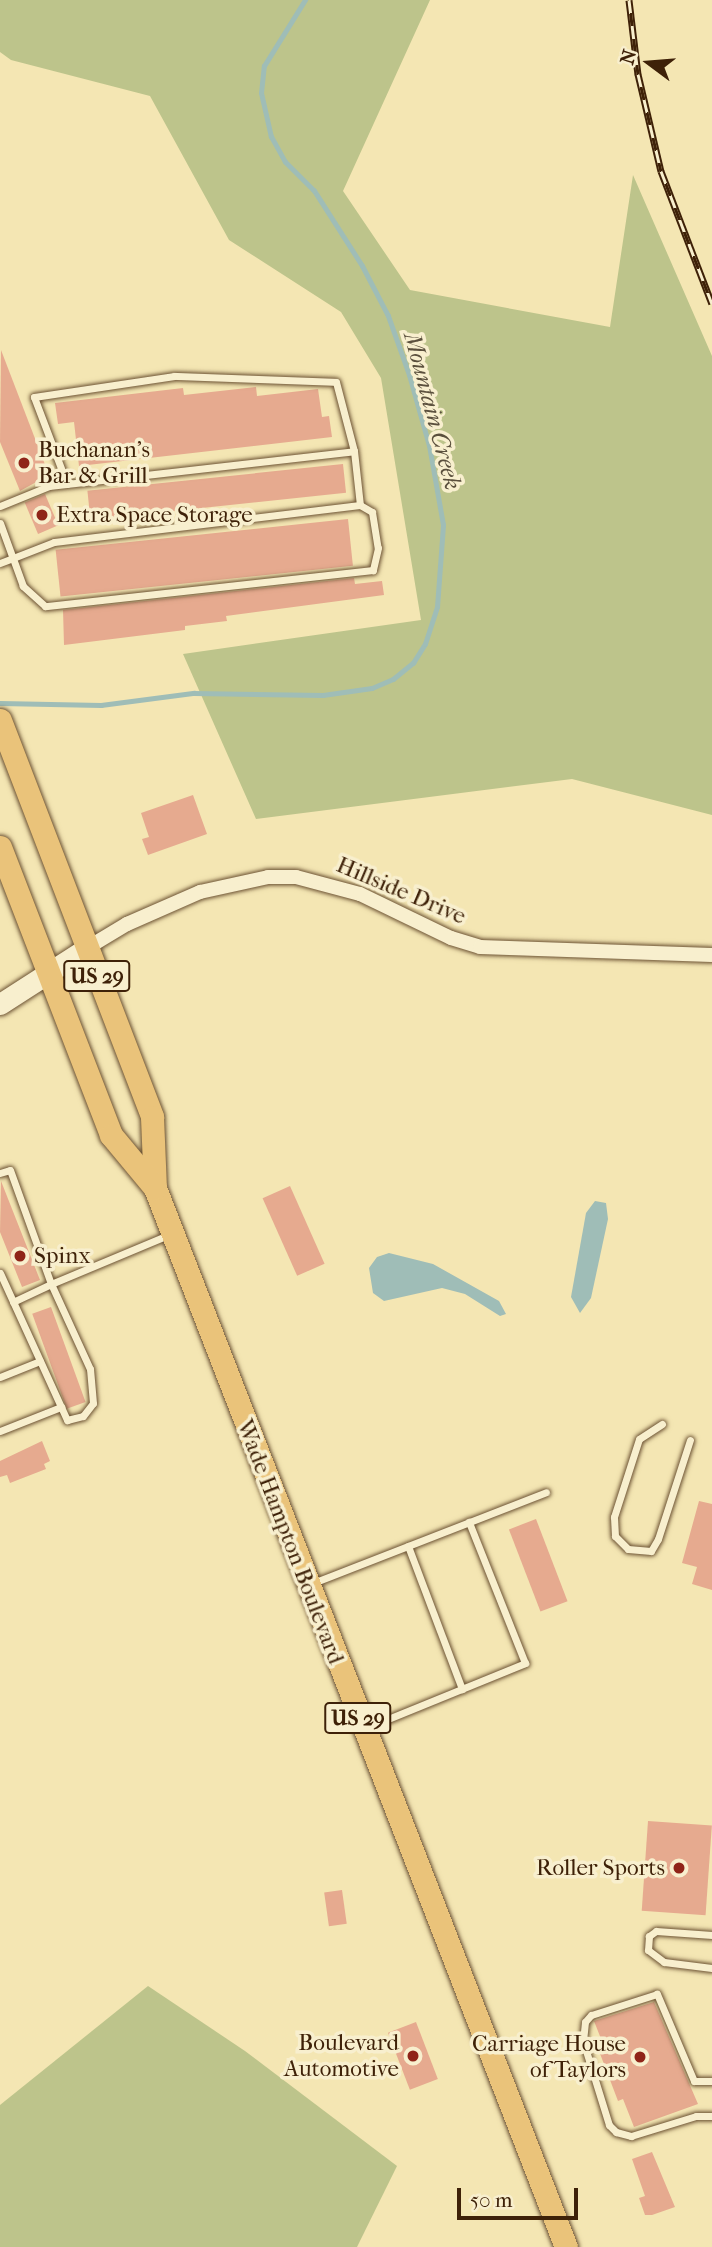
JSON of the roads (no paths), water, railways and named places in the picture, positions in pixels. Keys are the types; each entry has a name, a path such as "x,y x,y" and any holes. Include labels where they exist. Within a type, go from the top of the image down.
{"main road":[{"name":"Wade Hampton Boulevard","path":"0,720 152,1117 155,1188 306,1586 566,2247"},
{"name":"Wade Hampton Boulevard","path":"0,848 111,1135 155,1188"}],"street":[{"name":"Hillside Drive","path":"87,948 127,923 200,891 277,877 323,881 480,947 712,955"},
{"path":"0,1004 87,948"}],"lane":[{"path":"67,484 34,397 174,376 336,382 354,451 360,505"},
{"path":"0,506 49,486 354,451"},
{"path":"0,523 13,558 23,586 45,607 373,570 378,548 372,512 360,505 54,542 13,558 0,563"},
{"path":"0,1173 10,1170 51,1284 90,1369 93,1403 83,1416 67,1420 0,1273"},
{"path":"13,1302 172,1233"},
{"path":"0,1377 40,1361"},
{"path":"0,1431 61,1407"},
{"path":"662,1424 639,1439 614,1517 615,1536 628,1549 651,1551 658,1539 690,1440"},
{"path":"306,1586 546,1492"},
{"path":"363,1730 526,1663 469,1522"},
{"path":"408,1546 462,1689"},
{"path":"712,1935 656,1931 649,1936 648,1950 664,1962 712,1968"},
{"path":"712,2081 694,2081 657,1994 591,2015 585,2022 583,2041 609,2125 616,2132 631,2136 696,2116 712,2116"}],"water":[{"path":"595,1201 606,1203 608,1219 591,1298 580,1313 571,1297 586,1213"},
{"path":"389,1253 433,1264 499,1301 506,1314 500,1316 465,1294 442,1288 384,1301 373,1293 369,1268 377,1257"}],"waterway":[{"name":"Mountain Creek","path":"0,703 101,705 194,693 323,695 372,688 393,679 413,663 425,644 437,607 443,525 429,446 409,375 388,316 362,266 314,191 285,162 271,137 261,93 264,66 305,0"}],"railway":[{"path":"629,0 638,74 661,171 712,304"}],"place":[{"name":"Buchanan’s Bar & Grill","path":"24,463"},
{"name":"Extra Space Storage","path":"42,515"},
{"name":"Spinx","path":"20,1256"},
{"name":"Roller Sports","path":"679,1868"},
{"name":"Boulevard Automotive","path":"413,2056"},
{"name":"Carriage House of Taylors","path":"640,2057"}]}
